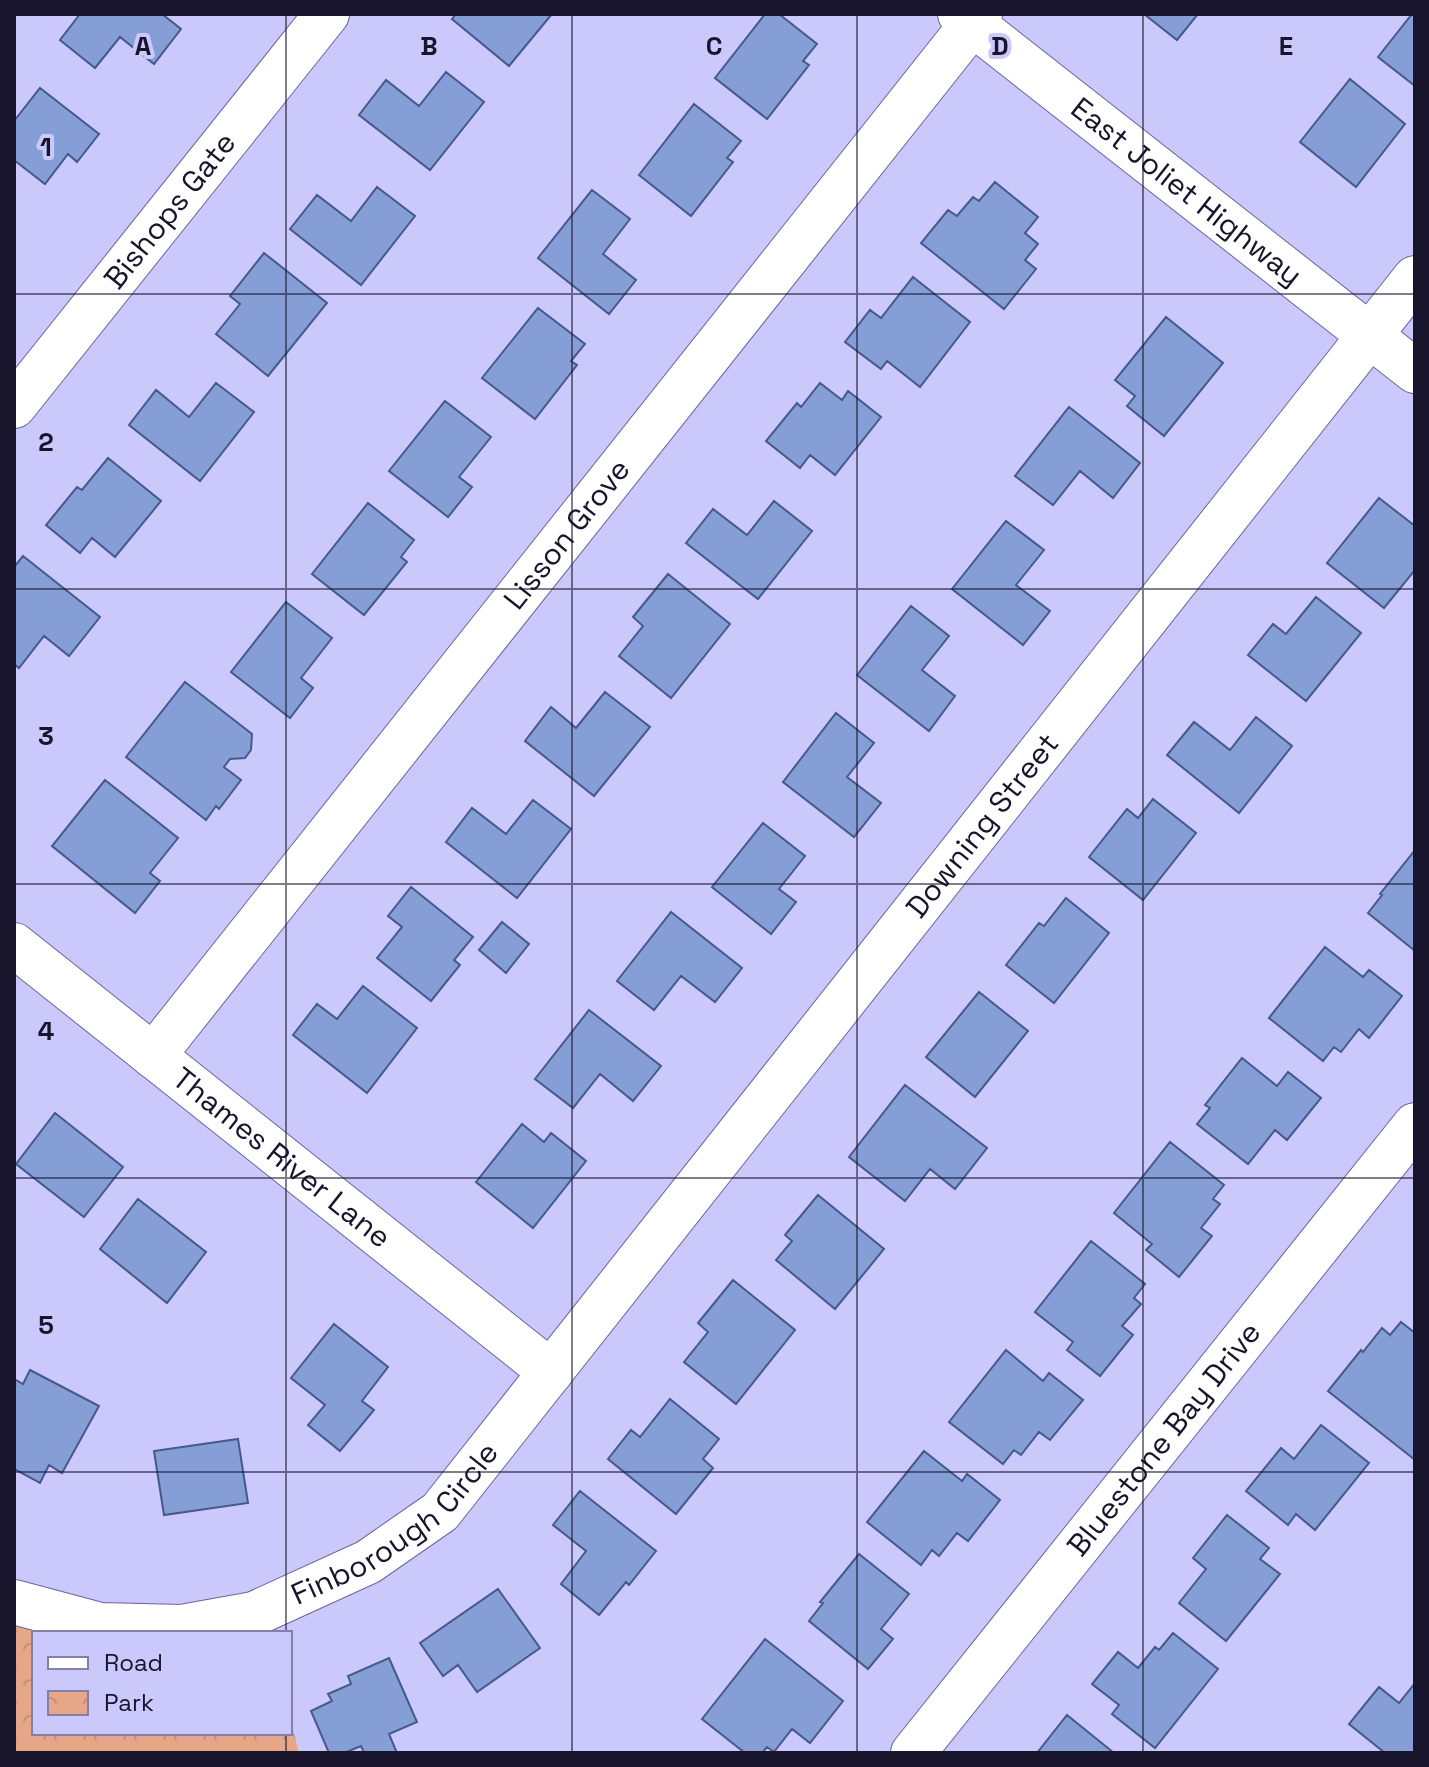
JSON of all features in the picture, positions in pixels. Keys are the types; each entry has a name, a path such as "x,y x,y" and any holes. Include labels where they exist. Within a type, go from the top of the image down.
{"street":[{"name":"Bishops Gate","path":"14,406 327,14"},
{"name":"East Joliet Highway","path":"971,17 1415,371"},
{"name":"Lisson Grove","path":"153,1056 971,17"},
{"name":"Downing Street","path":"551,1372 1415,278"},
{"name":"Thames River Lane","path":"14,945 551,1372"},
{"name":"Bluestone Bay Drive","path":"913,1753 1415,1125"},
{"name":"Finborough Circle","path":"14,1602 100,1625 182,1627 254,1614 368,1562 440,1512 551,1372"}],"green space":[{"path":"14,1618 76,1631 32,1631 32,1735 292,1735 292,1725 299,1753 14,1753"}],"building":[{"path":"80,14 162,14 181,29 154,64 120,37 95,68 60,40"},
{"path":"456,14 552,14 509,66 452,19"},
{"path":"765,14 779,14 817,44 803,61 809,65 767,119 715,78"},
{"path":"1144,14 1198,14 1177,40"},
{"path":"1415,14 1415,86 1378,57"},
{"path":"446,72 484,102 430,170 359,115 386,80 419,106"},
{"path":"1350,79 1405,124 1356,187 1300,142"},
{"path":"40,88 99,134 77,162 68,154 45,184 14,160 14,121"},
{"path":"694,104 741,141 727,158 733,162 691,216 639,175"},
{"path":"995,182 1038,217 1025,233 1038,244 1025,260 1036,269 1004,309 921,243 948,210 957,216 973,197 979,201"},
{"path":"377,187 415,216 361,285 290,229 317,195 351,221"},
{"path":"592,190 630,219 603,254 636,280 609,314 538,258"},
{"path":"264,253 327,303 268,376 216,334 240,304 230,296"},
{"path":"913,277 970,322 920,387 887,361 881,369 845,342 870,310 881,318"},
{"path":"538,308 585,344 571,361 577,365 535,419 482,378"},
{"path":"1166,317 1223,363 1164,436 1127,406 1135,396 1115,380"},
{"path":"216,383 254,412 200,481 129,425 156,390 189,417"},
{"path":"820,383 842,400 848,391 881,417 835,475 810,455 800,468 766,441 797,403 801,407"},
{"path":"445,401 491,437 459,477 472,487 448,517 389,471"},
{"path":"1069,407 1140,463 1113,498 1080,471 1053,505 1015,476"},
{"path":"108,458 161,501 115,557 92,538 80,553 46,525 77,487 82,490"},
{"path":"1379,498 1415,526 1415,570 1384,608 1327,563"},
{"path":"774,501 812,531 758,599 686,543 713,509 747,535"},
{"path":"368,503 414,540 401,557 407,562 364,615 312,574"},
{"path":"1006,521 1044,550 1016,585 1050,611 1023,645 952,589"},
{"path":"23,556 100,617 69,656 44,636 19,668 14,664 14,567"},
{"path":"668,574 730,624 671,698 619,656 643,626 633,617"},
{"path":"1316,597 1361,633 1306,701 1248,655 1273,624 1286,634"},
{"path":"286,602 332,638 301,678 313,688 290,718 231,672"},
{"path":"911,606 949,636 922,670 955,696 929,731 857,675"},
{"path":"185,682 252,734 251,750 245,758 230,759 224,767 241,780 219,809 216,806 206,820 126,757"},
{"path":"605,692 650,727 594,796 525,741 551,707 576,728"},
{"path":"836,713 874,743 847,777 881,803 854,837 783,782"},
{"path":"1256,717 1292,746 1239,813 1167,755 1194,722 1230,750"},
{"path":"105,780 178,838 150,873 160,881 135,913 52,846"},
{"path":"1153,799 1196,833 1143,900 1089,857 1127,809 1138,818"},
{"path":"533,800 571,829 517,898 446,842 472,808 506,834"},
{"path":"763,823 805,856 779,889 796,902 771,934 712,887"},
{"path":"1415,850 1415,951 1368,913"},
{"path":"411,887 473,937 454,960 460,965 431,1001 377,958 402,927 388,916"},
{"path":"1066,898 1109,933 1054,1003 1006,965 1039,923 1044,926"},
{"path":"671,912 742,968 715,1002 681,976 654,1010 617,981"},
{"path":"502,922 529,944 506,973 479,950"},
{"path":"1325,947 1363,977 1369,970 1402,996 1369,1038 1359,1029 1341,1052 1334,1047 1323,1061 1269,1018"},
{"path":"363,986 417,1028 367,1093 293,1035 317,1004 337,1019"},
{"path":"979,992 1028,1031 975,1097 926,1057"},
{"path":"589,1010 661,1066 633,1101 600,1074 573,1108 535,1079"},
{"path":"1242,1058 1277,1086 1288,1072 1321,1098 1287,1140 1275,1130 1248,1164 1197,1124 1210,1108 1205,1105"},
{"path":"905,1085 987,1148 955,1189 930,1169 905,1201 849,1157"},
{"path":"55,1113 123,1167 84,1217 16,1164"},
{"path":"522,1124 544,1142 551,1133 586,1161 533,1228 476,1182"},
{"path":"1170,1142 1224,1185 1213,1199 1220,1204 1201,1228 1212,1236 1179,1277 1146,1250 1152,1244 1114,1213"},
{"path":"818,1195 884,1249 835,1309 776,1260 792,1241 785,1235"},
{"path":"138,1199 206,1252 167,1303 100,1249"},
{"path":"1091,1241 1145,1284 1134,1298 1141,1304 1122,1326 1133,1335 1100,1376 1067,1350 1073,1342 1035,1312"},
{"path":"733,1280 795,1330 736,1404 684,1362 708,1332 698,1323"},
{"path":"1401,1322 1415,1333 1415,1460 1328,1391 1382,1328 1390,1335"},
{"path":"334,1324 388,1367 362,1401 374,1410 340,1451 308,1425 325,1405 291,1378"},
{"path":"1006,1350 1043,1381 1049,1373 1083,1400 1050,1440 1039,1432 1021,1455 1014,1450 1003,1464 949,1422"},
{"path":"30,1370 99,1406 62,1473 49,1465 40,1483 14,1469 14,1379 23,1384"},
{"path":"670,1399 719,1439 703,1459 713,1468 676,1514 608,1459 631,1430 640,1437"},
{"path":"1321,1425 1369,1463 1315,1530 1296,1514 1288,1525 1246,1491 1281,1448 1294,1459"},
{"path":"238,1439 248,1503 164,1515 154,1451"},
{"path":"924,1451 962,1481 967,1474 1000,1500 968,1541 957,1533 939,1556 932,1550 921,1565 867,1522"},
{"path":"580,1491 656,1551 629,1585 626,1582 599,1615 561,1584 586,1551 553,1525"},
{"path":"1227,1515 1269,1548 1260,1559 1280,1574 1226,1641 1179,1603 1206,1569 1193,1558"},
{"path":"859,1554 909,1594 881,1629 893,1639 868,1669 809,1621 823,1603 820,1602"},
{"path":"498,1589 540,1648 477,1692 458,1665 443,1676 420,1643"},
{"path":"1173,1633 1218,1669 1155,1748 1112,1714 1119,1705 1092,1684 1118,1652 1138,1668 1155,1647 1159,1650"},
{"path":"765,1639 843,1701 810,1743 792,1729 774,1752 767,1747 762,1753 745,1753 702,1719"},
{"path":"389,1658 417,1722 389,1734 397,1753 364,1753 361,1746 344,1753 329,1753 311,1711 332,1701 328,1694 351,1684 348,1676"},
{"path":"1415,1683 1415,1753 1385,1753 1349,1724 1379,1687 1399,1703"},
{"path":"1067,1715 1114,1753 1037,1753"}]}
